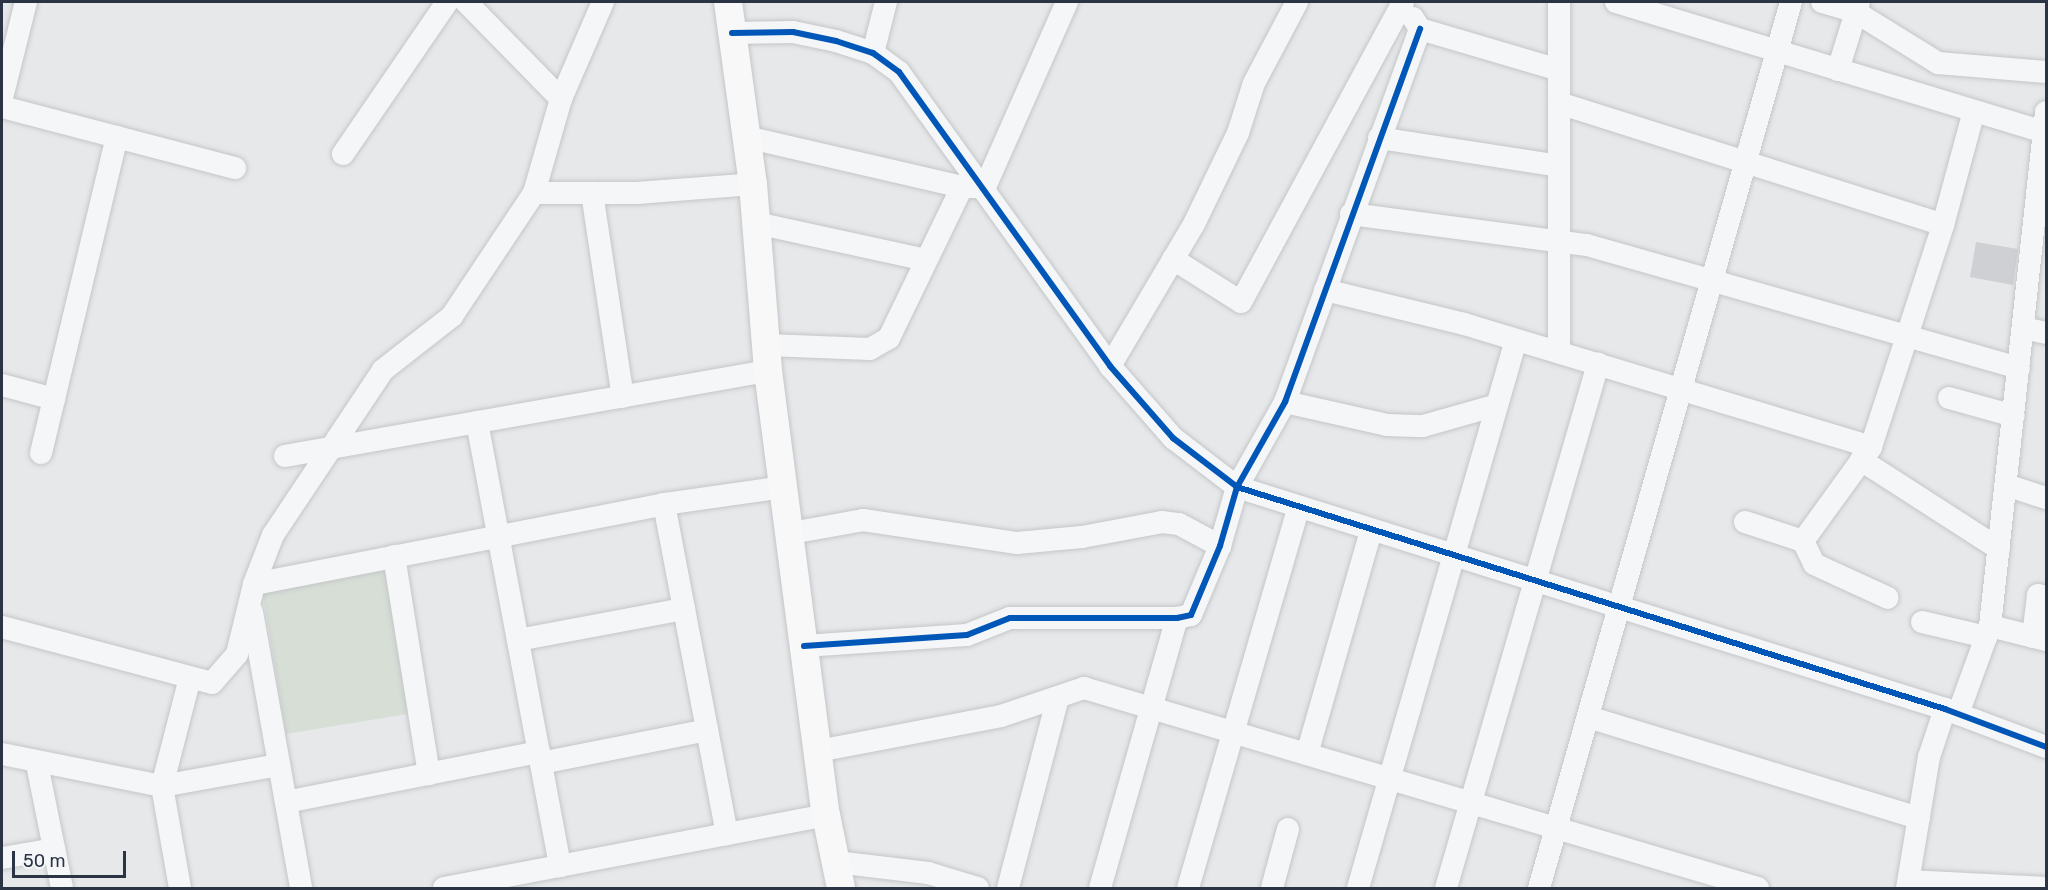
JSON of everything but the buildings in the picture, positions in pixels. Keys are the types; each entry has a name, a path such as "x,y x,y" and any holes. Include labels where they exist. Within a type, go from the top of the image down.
{"main road":[{"path":"728,2 753,184 767,358 783,488 791,533 826,815 838,875"}],"street":[{"path":"2,98 27,2"},
{"path":"342,154 447,2"},
{"path":"466,2 561,99"},
{"path":"873,53 886,2"},
{"path":"985,187 1067,2"},
{"path":"1110,366 1173,259 1238,134 1254,83 1297,2"},
{"path":"1559,2 1559,352"},
{"path":"1616,2 1974,111 2046,126 2037,282 2023,328 1988,632 1929,757 1908,885 2046,888"},
{"path":"1539,888 1791,2"},
{"path":"1822,2 1856,6 1938,63 2046,72"},
{"path":"2,627 212,683 237,654 251,608 254,584 273,535 330,448 383,370 452,316 534,194 561,99 594,6"},
{"path":"1838,70 1856,6"},
{"path":"1173,259 1241,302 1411,10"},
{"path":"1411,10 1559,70"},
{"path":"804,646 967,635 1010,618 1177,618 1191,615 1220,546 1237,487 1285,402 1379,138 1411,10"},
{"path":"732,33 793,32 873,53 899,72 985,187 1036,267 1110,366 1173,438 1237,487 1951,712 2046,747"},
{"path":"1559,103 1943,225"},
{"path":"2,107 235,168"},
{"path":"1803,541 1866,454 1943,225 1974,111"},
{"path":"41,453 117,137"},
{"path":"746,137 962,187 985,187"},
{"path":"1379,138 1559,166"},
{"path":"534,194 592,194 753,184"},
{"path":"285,456 623,397 767,358 870,349 889,338 962,187"},
{"path":"592,194 623,397"},
{"path":"1351,214 1559,240 1712,279 2019,368"},
{"path":"756,223 925,260"},
{"path":"1325,290 1559,352 1680,390 1866,454 1999,549"},
{"path":"2023,328 2046,333"},
{"path":"1358,888 1516,340"},
{"path":"1446,888 1598,364"},
{"path":"2,385 54,399"},
{"path":"1949,398 2014,416"},
{"path":"1285,402 1387,424 1423,426 1497,405"},
{"path":"477,422 540,758 550,875"},
{"path":"2006,485 2046,498"},
{"path":"254,584 664,504 783,488"},
{"path":"664,504 727,834"},
{"path":"1188,888 1299,507"},
{"path":"791,533 863,520 1017,543 1082,537 1162,522 1179,524 1220,546"},
{"path":"1745,522 1803,541 1814,564 1888,598"},
{"path":"1307,754 1371,531"},
{"path":"394,556 429,774"},
{"path":"1922,622 2040,638 2038,595 2046,597"},
{"path":"251,608 301,888"},
{"path":"518,640 684,609"},
{"path":"1100,888 1177,618"},
{"path":"180,888 162,786 190,678"},
{"path":"818,751 968,724 1058,698 1084,688 1758,888"},
{"path":"1008,888 1058,698"},
{"path":"1588,717 1919,818"},
{"path":"286,802 429,774 707,730"},
{"path":"2,754 37,764 162,786 279,765"},
{"path":"37,764 62,888"},
{"path":"444,888 550,875 727,834 826,815"},
{"path":"1272,888 1288,829"},
{"path":"2,858 54,849"},
{"path":"838,875 928,873 978,888"}],"shaded area":[{"path":"388,568 413,713 286,734 262,589"}],"cycle path":[{"path":"804,646 967,635 1010,618 1177,618 1191,615 1220,546 1237,487 1285,402 1420,29"},
{"path":"732,33 793,32 836,41 873,53 899,72 1110,366 1173,438 1237,487 1945,709 2046,747"}]}
